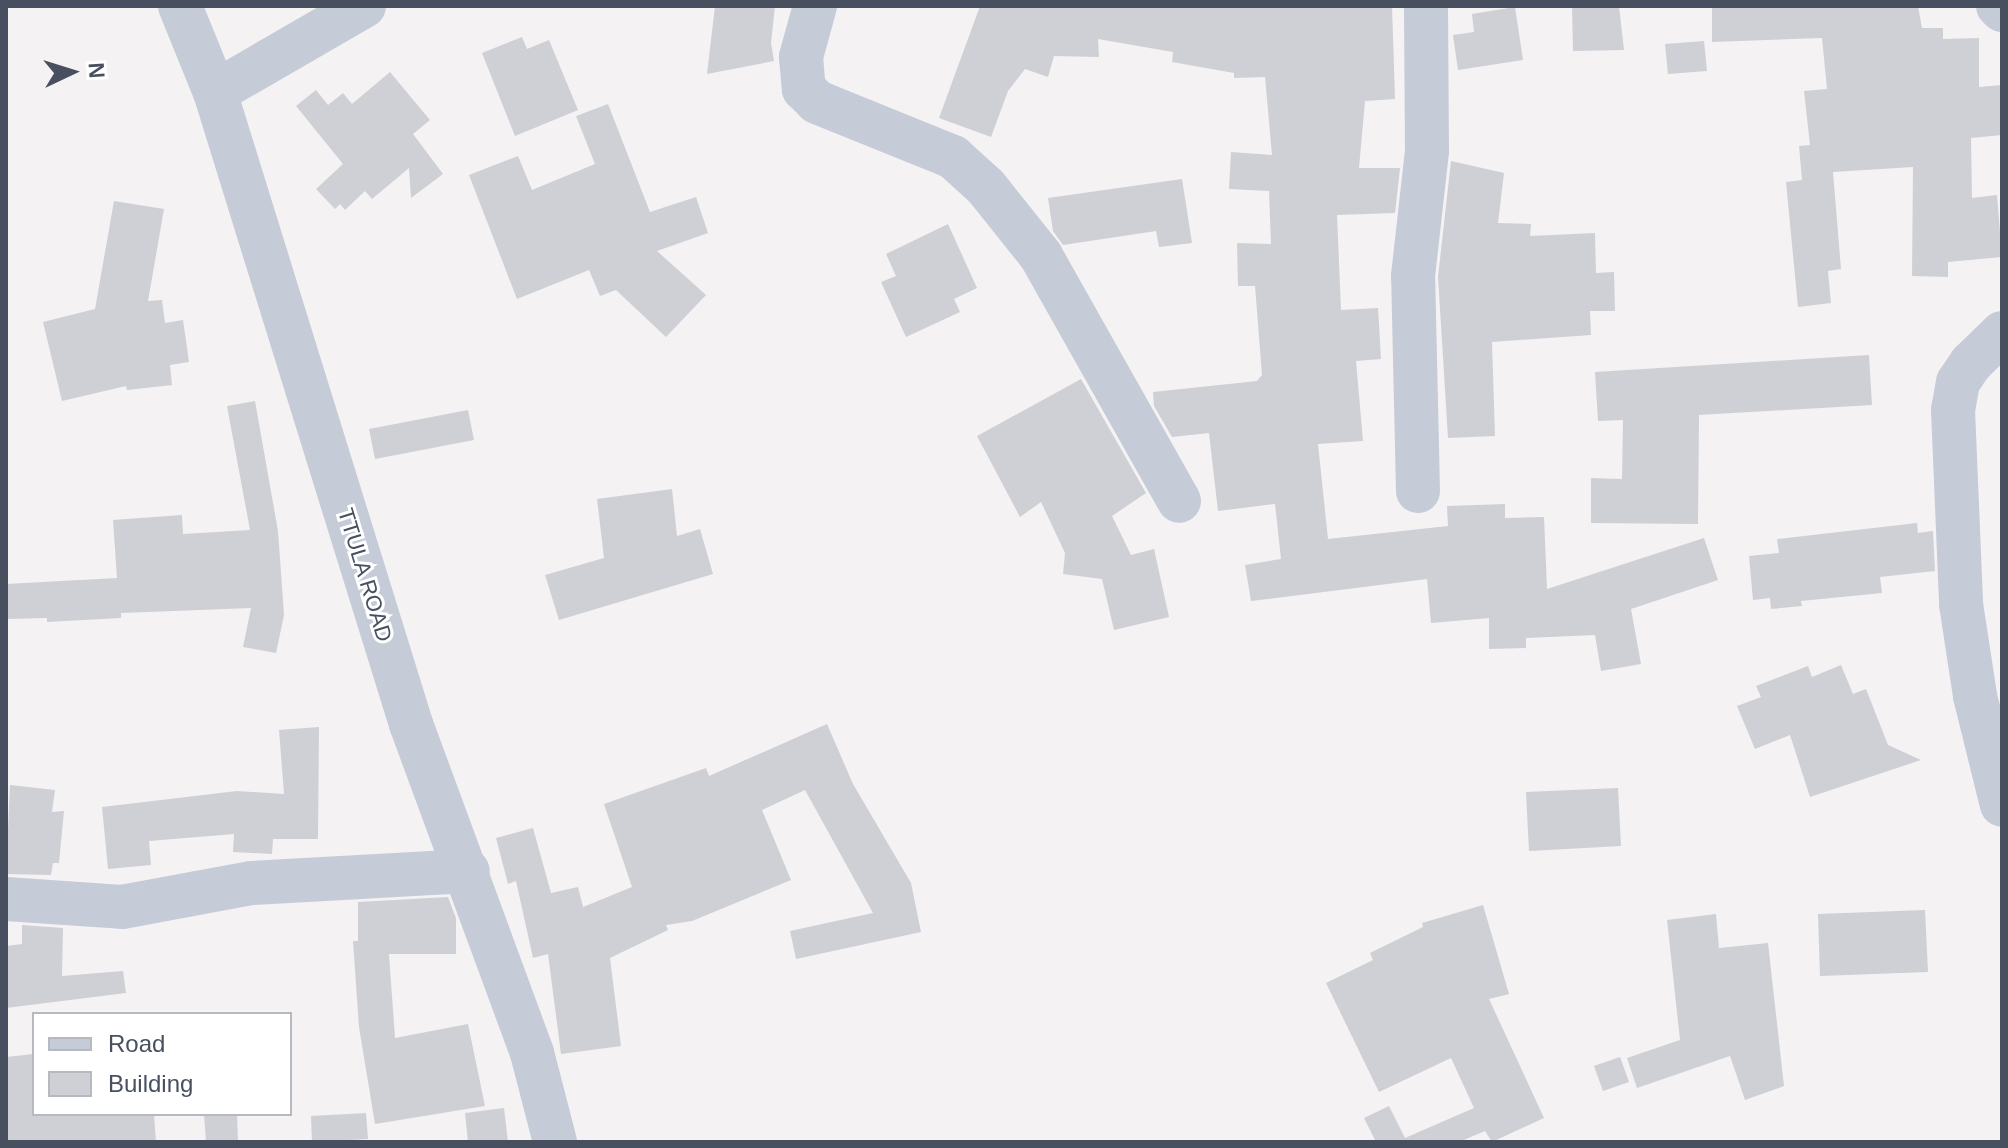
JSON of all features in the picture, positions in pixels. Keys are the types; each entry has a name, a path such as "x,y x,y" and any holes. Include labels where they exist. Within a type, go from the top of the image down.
{"street":[{"name":"TTULA ROAD","path":"180,6 215,92 411,724 468,871 532,1053 555,1142"},
{"path":"215,92 364,6"},
{"path":"815,6 801,57 804,89 817,102 953,157 986,187 1041,256 1179,501"},
{"path":"1418,491 1413,276 1427,151 1426,6"},
{"path":"1998,6 2002,10"},
{"path":"2002,333 1964,372 1953,410 1961,604 1975,696 2002,805"},
{"path":"6,899 122,907 252,883 468,871"}],"building":[{"path":"715,6 775,6 771,43 774,61 707,74"},
{"path":"980,6 1392,6 1395,99 1365,101 1359,168 1400,168 1395,213 1337,215 1341,310 1378,308 1381,359 1356,361 1363,441 1318,444 1328,539 1448,526 1447,506 1505,504 1505,518 1544,517 1547,589 1704,538 1718,580 1631,609 1641,664 1601,671 1595,635 1526,638 1526,648 1489,649 1489,618 1431,623 1427,579 1251,601 1245,565 1281,559 1275,504 1218,511 1209,433 1172,437 1154,406 1153,392 1257,381 1262,375 1255,286 1238,286 1237,243 1271,244 1269,191 1229,189 1231,152 1272,155 1265,77 1234,78 1234,73 1172,62 1173,52 1098,39 1099,57 1054,56 1048,77 1025,69 1008,91 991,137 939,118"},
{"path":"1572,6 1619,6 1624,50 1573,51"},
{"path":"1712,6 1918,6 1922,28 1943,28 1943,39 1979,38 1979,87 2002,85 2002,135 1971,138 1972,198 1997,195 2002,257 1948,262 1948,277 1912,276 1913,167 1833,172 1841,269 1828,271 1831,303 1798,307 1786,182 1802,180 1799,146 1810,145 1804,91 1827,89 1822,38 1712,42"},
{"path":"1515,7 1523,60 1458,70 1453,35 1474,32 1472,14"},
{"path":"522,37 527,49 549,40 578,110 515,136 482,53"},
{"path":"1704,41 1707,71 1668,74 1665,44"},
{"path":"390,72 430,120 413,134 443,174 411,198 409,168 372,199 365,191 345,210 340,204 335,209 316,189 343,164 296,106 316,90 328,105 343,93 352,104"},
{"path":"608,104 650,212 696,197 708,233 657,251 706,295 666,337 616,290 600,296 589,270 517,299 469,175 518,156 532,190 595,164 576,116"},
{"path":"1451,161 1504,173 1498,223 1531,224 1530,236 1595,233 1596,273 1614,272 1615,311 1590,311 1591,335 1492,342 1495,436 1448,438 1438,277"},
{"path":"1182,179 1192,243 1159,247 1156,231 1063,245 1053,231 1048,198"},
{"path":"114,201 164,209 148,301 162,300 165,323 183,320 189,362 170,365 172,385 127,390 126,386 62,401 43,322 95,309"},
{"path":"948,224 977,288 954,299 960,312 906,337 881,282 896,276 886,254"},
{"path":"1869,355 1872,405 1699,415 1698,524 1591,523 1591,478 1622,479 1623,420 1598,421 1595,372"},
{"path":"1081,379 1146,493 1112,516 1131,555 1154,549 1169,617 1114,630 1102,579 1063,574 1065,553 1041,502 1020,517 977,436"},
{"path":"255,401 278,531 284,615 276,653 243,647 251,608 121,613 121,618 47,622 47,618 6,619 6,584 117,578 113,520 182,515 183,534 250,530 227,406"},
{"path":"468,410 474,440 375,459 369,429"},
{"path":"672,489 677,536 700,529 713,574 559,620 545,575 604,558 597,499"},
{"path":"1917,523 1918,533 1933,531 1935,571 1880,577 1882,593 1801,601 1802,606 1771,609 1770,598 1753,600 1749,556 1779,553 1777,539"},
{"path":"1841,665 1853,694 1866,689 1888,745 1921,760 1810,797 1790,735 1755,749 1737,706 1761,697 1756,686 1808,666 1812,677"},
{"path":"827,724 853,784 911,883 921,932 796,959 790,931 873,913 805,790 762,810 791,880 692,921 666,925 668,930 610,958 621,1046 561,1054 548,954 533,958 516,881 508,884 496,838 533,828 551,893 578,887 583,907 632,887 604,804 706,768 709,776"},
{"path":"319,727 318,839 273,839 272,854 233,852 234,834 149,841 151,865 108,869 102,807 237,791 284,794 279,730"},
{"path":"10,785 55,790 52,812 64,811 59,863 53,863 51,875 6,874"},
{"path":"1618,788 1621,846 1529,851 1526,792"},
{"path":"448,897 456,918 456,954 389,954 395,1038 468,1024 485,1106 375,1124 359,1027 353,941 358,941 358,902"},
{"path":"1483,905 1509,994 1489,999 1544,1118 1492,1142 1485,1131 1459,1142 1376,1142 1364,1118 1389,1106 1405,1138 1474,1108 1451,1058 1379,1092 1326,983 1373,960 1370,953 1423,927 1422,923"},
{"path":"1925,910 1928,972 1820,976 1818,914"},
{"path":"1716,914 1719,948 1768,943 1784,1086 1745,1100 1730,1056 1637,1088 1627,1058 1680,1040 1667,920"},
{"path":"22,925 63,928 62,976 123,971 126,993 6,1008 6,946 22,944"},
{"path":"32,1054 32,1116 154,1116 156,1142 6,1142 6,1057"},
{"path":"1620,1057 1629,1082 1603,1091 1594,1066"},
{"path":"504,1108 508,1142 468,1142 465,1113"},
{"path":"366,1113 368,1139 312,1142 311,1116"},
{"path":"204,1116 237,1116 238,1142 206,1142"}]}
